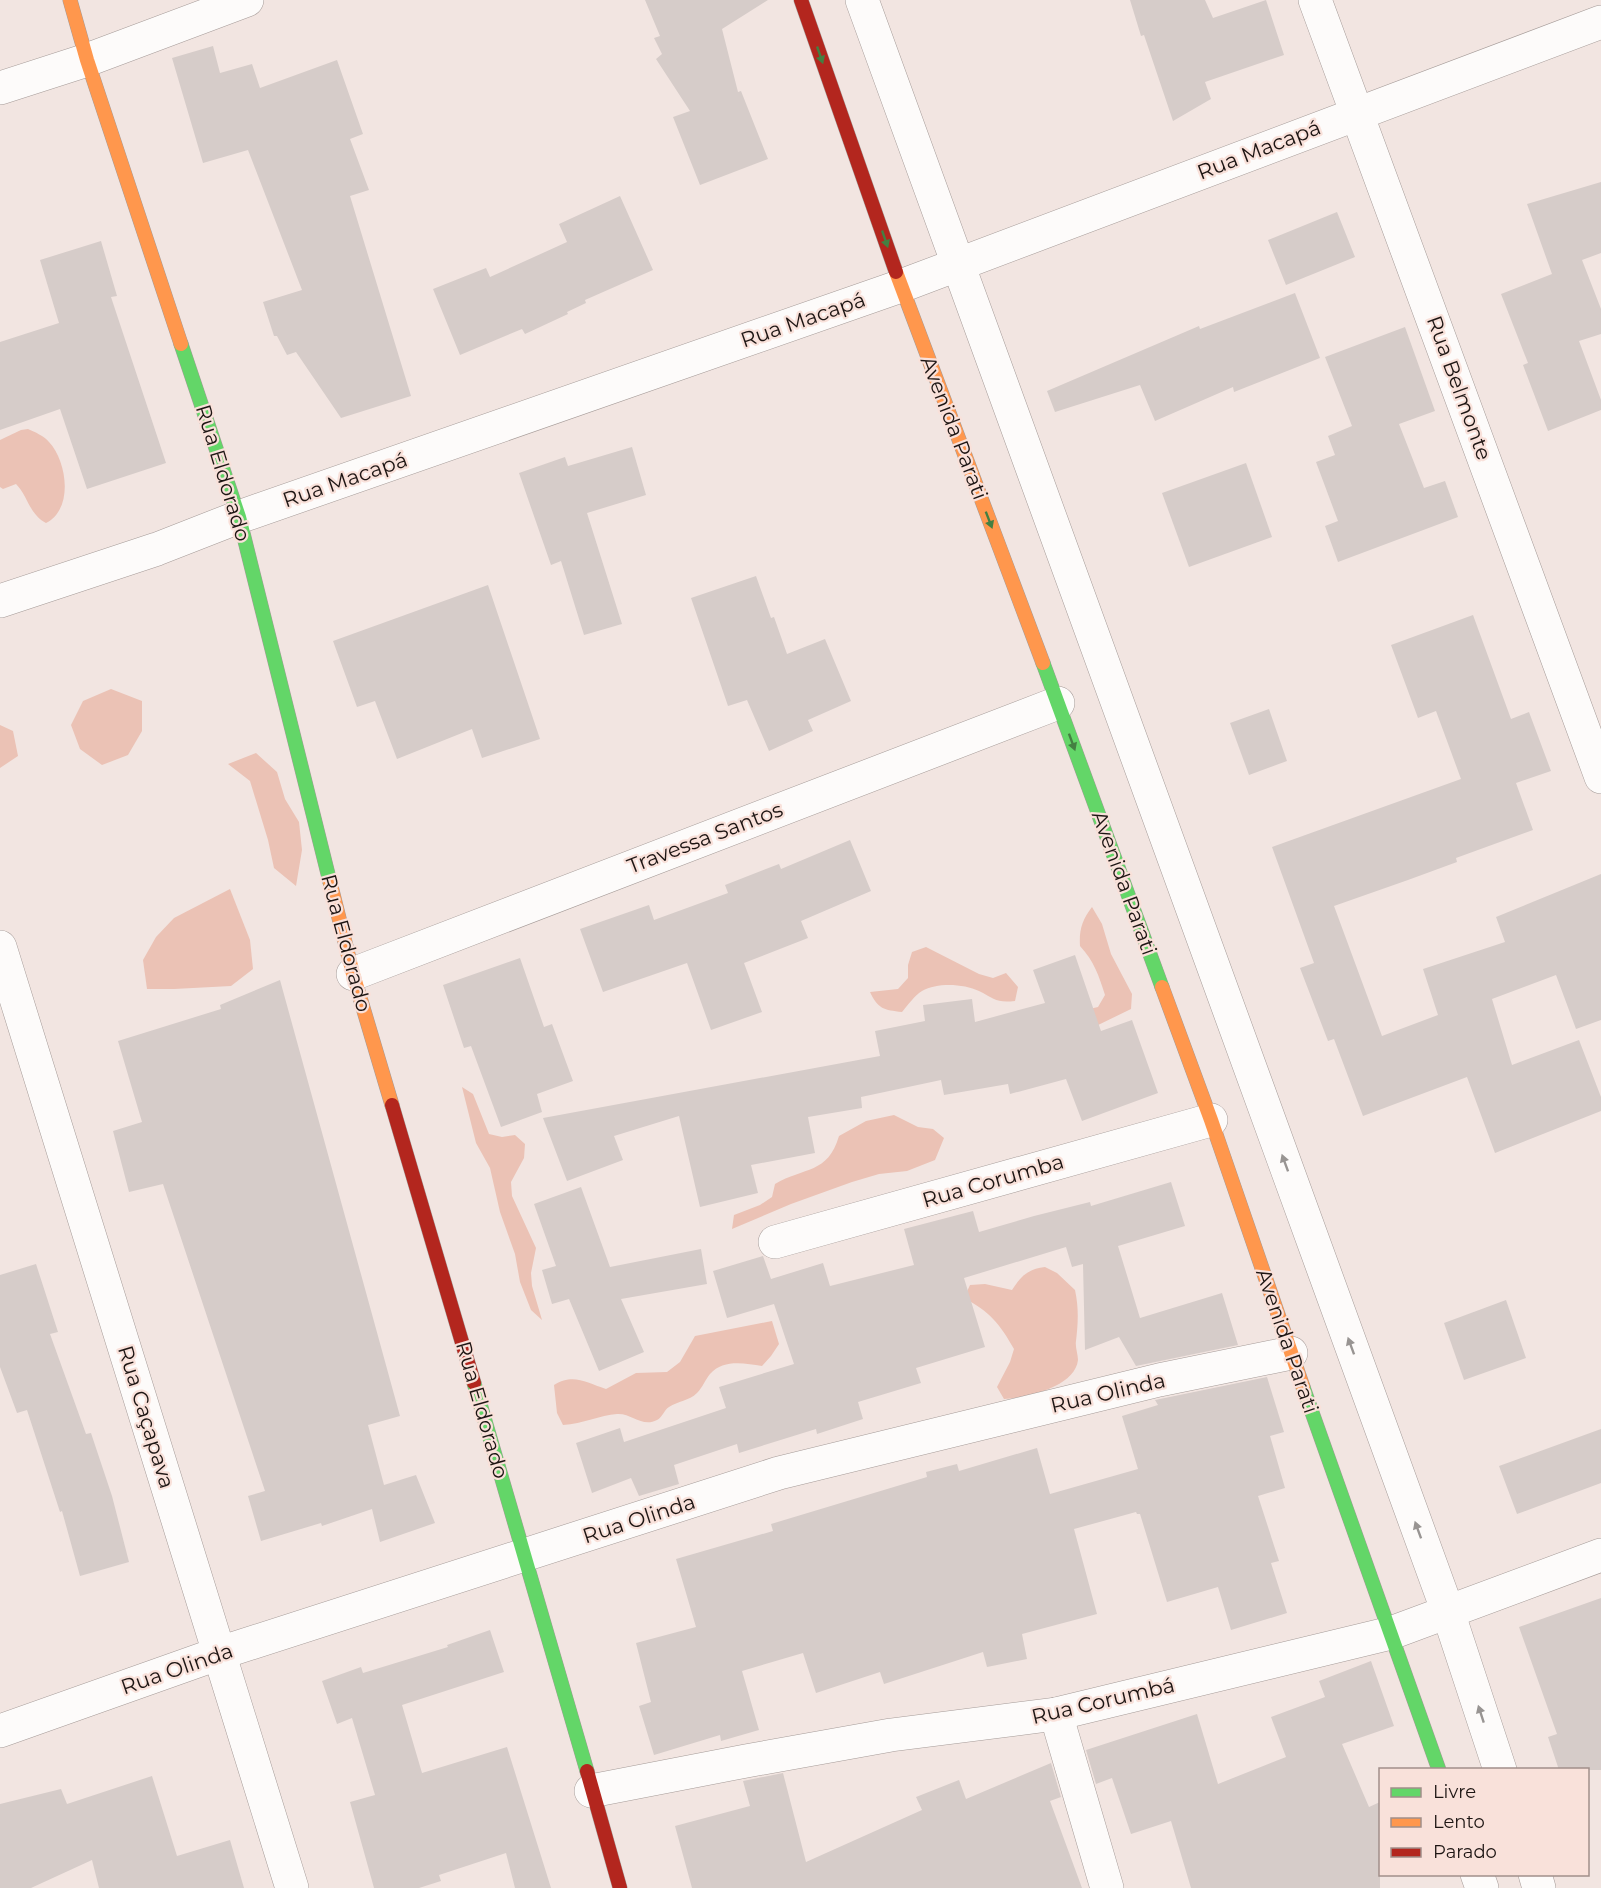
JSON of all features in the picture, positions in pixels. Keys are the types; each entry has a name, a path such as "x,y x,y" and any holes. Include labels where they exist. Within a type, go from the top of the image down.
{"street":[{"name":"Rua Eldorado","path":"70,0 87,60 240,517 353,974 525,1556 620,1888"},
{"path":"0,88 87,60 247,0"},
{"name":"Avenida Parati","path":"801,0 901,285 1211,1119 1291,1353 1438,1768"},
{"path":"862,0 1448,1612 1499,1768"},
{"name":"Rua Belmonte","path":"1315,0 1601,777"},
{"name":"Rua Macapá","path":"0,601 157,549 240,517 901,285 1601,22"},
{"name":"Travessa Santos","path":"353,974 1058,703"},
{"name":"Rua Caçapava","path":"0,946 292,1888"},
{"name":"Rua Corumba","path":"775,1242 1211,1119"},
{"name":"Rua Olinda","path":"0,1731 219,1653 779,1473 1147,1383 1291,1353"},
{"name":"Rua Corumbá","path":"591,1791 880,1737 1056,1714 1390,1633 1601,1555"},
{"path":"1056,1714 1107,1888"}],"shaded area":[{"path":"28,429 49,442 55,450 63,472 65,484 61,507 46,523 32,510 16,484 3,489 0,487 0,440"},
{"path":"111,689 142,701 142,731 128,755 102,765 80,749 71,725 83,701"},
{"path":"0,725 13,731 18,756 0,768"},
{"path":"256,753 277,772 285,799 299,822 302,850 296,886 274,868 250,781 228,764"},
{"path":"230,889 250,940 253,969 231,986 147,989 143,960 156,937 174,918"},
{"path":"1092,907 1102,924 1111,954 1132,994 1131,1009 1094,1027 1085,1010 1098,1007 1105,995 1096,969 1080,946 1082,925"},
{"path":"926,947 979,974 993,978 1006,973 1018,987 1015,1001 999,1001 966,987 943,985 922,991 902,1012 879,1005 870,992 898,989 908,978 908,965 912,952"},
{"path":"462,1087 473,1094 489,1134 502,1137 515,1135 525,1144 524,1158 511,1182 512,1196 536,1248 531,1273 532,1286 542,1320 531,1310 520,1282 515,1254 500,1212 490,1168 476,1143"},
{"path":"894,1115 918,1127 933,1129 944,1138 935,1160 907,1171 879,1174 852,1182 732,1229 734,1215 760,1205 772,1197 775,1184 822,1163 834,1148 839,1136 866,1121"},
{"path":"1045,1267 1057,1273 1075,1290 1078,1310 1076,1343 1078,1360 1075,1369 1059,1384 1036,1393 1004,1399 997,1387 1014,1349 993,1319 964,1298 970,1285 985,1284 1012,1290 1026,1274 1034,1269"},
{"path":"772,1321 779,1344 762,1366 734,1363 715,1369 694,1396 669,1407 657,1420 647,1422 617,1414 563,1425 557,1413 554,1385 561,1381 580,1380 606,1389 636,1373 667,1372 680,1362 695,1336"}],"building":[{"path":"645,0 768,0 722,29 738,92 741,91 768,159 700,185 673,117 690,111 656,59 662,54 654,38 660,36"},
{"path":"1130,0 1205,0 1213,18 1266,0 1284,55 1205,82 1211,99 1173,121"},
{"path":"213,46 220,73 252,64 260,88 337,60 363,134 350,139 369,190 350,196 411,396 341,418 296,352 287,355 277,336 274,336 263,302 302,290 248,150 203,163 172,58"},
{"path":"1601,182 1601,253 1582,260 1601,309 1601,334 1579,341 1601,400 1601,410 1548,431 1523,365 1528,363 1501,294 1552,274 1527,204"},
{"path":"620,196 653,270 585,300 586,303 567,312 568,314 525,334 522,329 460,355 433,289 486,268 490,277 567,242 559,224"},
{"path":"1337,212 1355,257 1286,285 1268,240"},
{"path":"101,241 117,296 111,297 166,463 87,489 60,409 0,430 0,342 59,323 40,260"},
{"path":"1295,293 1320,358 1234,392 1233,387 1155,421 1140,385 1055,412 1047,391 1199,326 1200,329"},
{"path":"1405,327 1435,411 1399,424 1424,488 1445,481 1458,517 1338,562 1325,526 1338,521 1316,462 1335,455 1328,436 1352,426 1325,357"},
{"path":"632,447 646,495 587,513 622,624 584,635 561,561 551,565 519,473 565,457 568,466"},
{"path":"1246,463 1272,537 1189,567 1162,493"},
{"path":"756,576 787,654 825,639 851,701 808,720 813,731 769,751 747,700 728,706 691,598"},
{"path":"488,585 540,739 482,758 472,729 397,759 375,701 357,707 333,641"},
{"path":"1473,615 1511,719 1529,712 1551,771 1516,783 1533,830 1456,858 1457,862 1334,906 1382,1036 1438,1015 1423,969 1505,942 1496,917 1601,874 1601,1020 1576,1029 1556,975 1492,999 1512,1065 1579,1040 1601,1097 1601,1111 1495,1153 1467,1077 1363,1116 1334,1039 1328,1041 1300,968 1314,963 1272,847 1461,779 1436,711 1418,718 1391,645"},
{"path":"1269,709 1287,761 1249,775 1230,723"},
{"path":"850,840 871,891 801,921 808,938 744,963 762,1012 711,1030 687,963 603,992 580,929 649,905 654,920 728,893 725,885 779,864 781,869"},
{"path":"1075,955 1101,1031 1132,1020 1158,1093 1082,1121 1066,1079 1010,1094 1008,1084 944,1095 941,1080 861,1097 862,1108 808,1117 815,1153 751,1165 758,1193 700,1207 679,1116 614,1136 623,1160 567,1181 543,1118 880,1056 875,1031 925,1021 923,1005 972,999 975,1022 1045,1003 1033,970"},
{"path":"520,958 544,1027 552,1024 573,1081 537,1094 542,1112 501,1127 471,1046 464,1048 443,985"},
{"path":"280,980 400,1416 368,1425 384,1485 416,1475 435,1523 380,1542 372,1509 322,1526 321,1523 261,1541 248,1496 265,1491 163,1184 129,1192 113,1131 142,1122 118,1041 221,1009 220,1005"},
{"path":"1171,1182 1185,1226 1118,1246 1140,1318 1222,1293 1238,1345 1136,1366 1119,1337 1085,1350 1083,1264 1072,1267 1066,1247 964,1278 985,1347 916,1368 921,1383 858,1402 863,1419 817,1434 816,1429 739,1453 737,1444 674,1465 679,1484 639,1496 631,1478 592,1493 576,1443 620,1428 624,1442 726,1408 719,1387 794,1364 774,1304 727,1318 713,1271 763,1256 771,1279 823,1263 830,1286 914,1265 904,1229 973,1211 979,1232 1090,1202 1091,1206"},
{"path":"581,1187 610,1267 701,1249 707,1284 621,1299 644,1352 599,1371 569,1299 552,1304 542,1270 556,1266 534,1204"},
{"path":"36,1264 58,1332 50,1334 86,1434 91,1433 112,1496 129,1562 80,1576 62,1511 60,1512 27,1410 17,1413 0,1367 0,1275"},
{"path":"1506,1300 1526,1358 1464,1380 1444,1323"},
{"path":"1267,1377 1284,1432 1270,1436 1285,1488 1258,1496 1279,1561 1271,1563 1287,1613 1231,1630 1218,1587 1167,1602 1140,1514 1136,1512 1074,1529 1097,1614 1022,1634 1027,1659 987,1667 983,1652 884,1684 880,1672 816,1693 803,1653 742,1671 759,1730 721,1741 720,1735 654,1755 639,1706 651,1702 636,1643 696,1627 676,1559 773,1531 771,1524 927,1477 926,1472 957,1464 959,1471 1037,1448 1050,1494 1138,1469 1122,1416 1158,1405 1155,1400"},
{"path":"1601,1429 1601,1483 1517,1514 1499,1466"},
{"path":"1601,1598 1601,1770 1558,1768 1548,1737 1557,1734 1519,1627"},
{"path":"490,1630 504,1672 402,1705 422,1773 507,1747 551,1888 515,1888 506,1853 439,1875 441,1881 419,1888 374,1888 350,1802 375,1795 352,1718 337,1724 322,1681 361,1667 363,1673 448,1647 447,1645"},
{"path":"1371,1661 1394,1726 1342,1744 1369,1807 1379,1802 1380,1888 1191,1888 1171,1821 1131,1834 1112,1778 1096,1784 1086,1750 1197,1714 1218,1784 1286,1757 1271,1717 1325,1697 1319,1681"},
{"path":"1051,1763 1061,1797 1050,1801 1082,1888 692,1888 675,1826 750,1806 743,1781 783,1773 806,1862 922,1810 916,1797 959,1780 966,1799"},
{"path":"152,1776 177,1856 230,1840 244,1888 99,1888 92,1860 31,1888 0,1888 0,1804 61,1789 67,1804"}],"traffic: fast":[{"path":"181,344 239,517 330,882"},
{"path":"1043,663 1162,987"},
{"path":"474,1383 587,1771"},
{"path":"1303,1387 1438,1768"}],"traffic: slow":[{"path":"70,0 87,60 181,344"},
{"path":"896,272 1043,663"},
{"path":"330,882 353,974 392,1105"},
{"path":"1162,987 1211,1120 1303,1387"}],"traffic: jam":[{"path":"801,0 896,272"},
{"path":"392,1105 474,1383"},
{"path":"587,1771 620,1888"}]}
